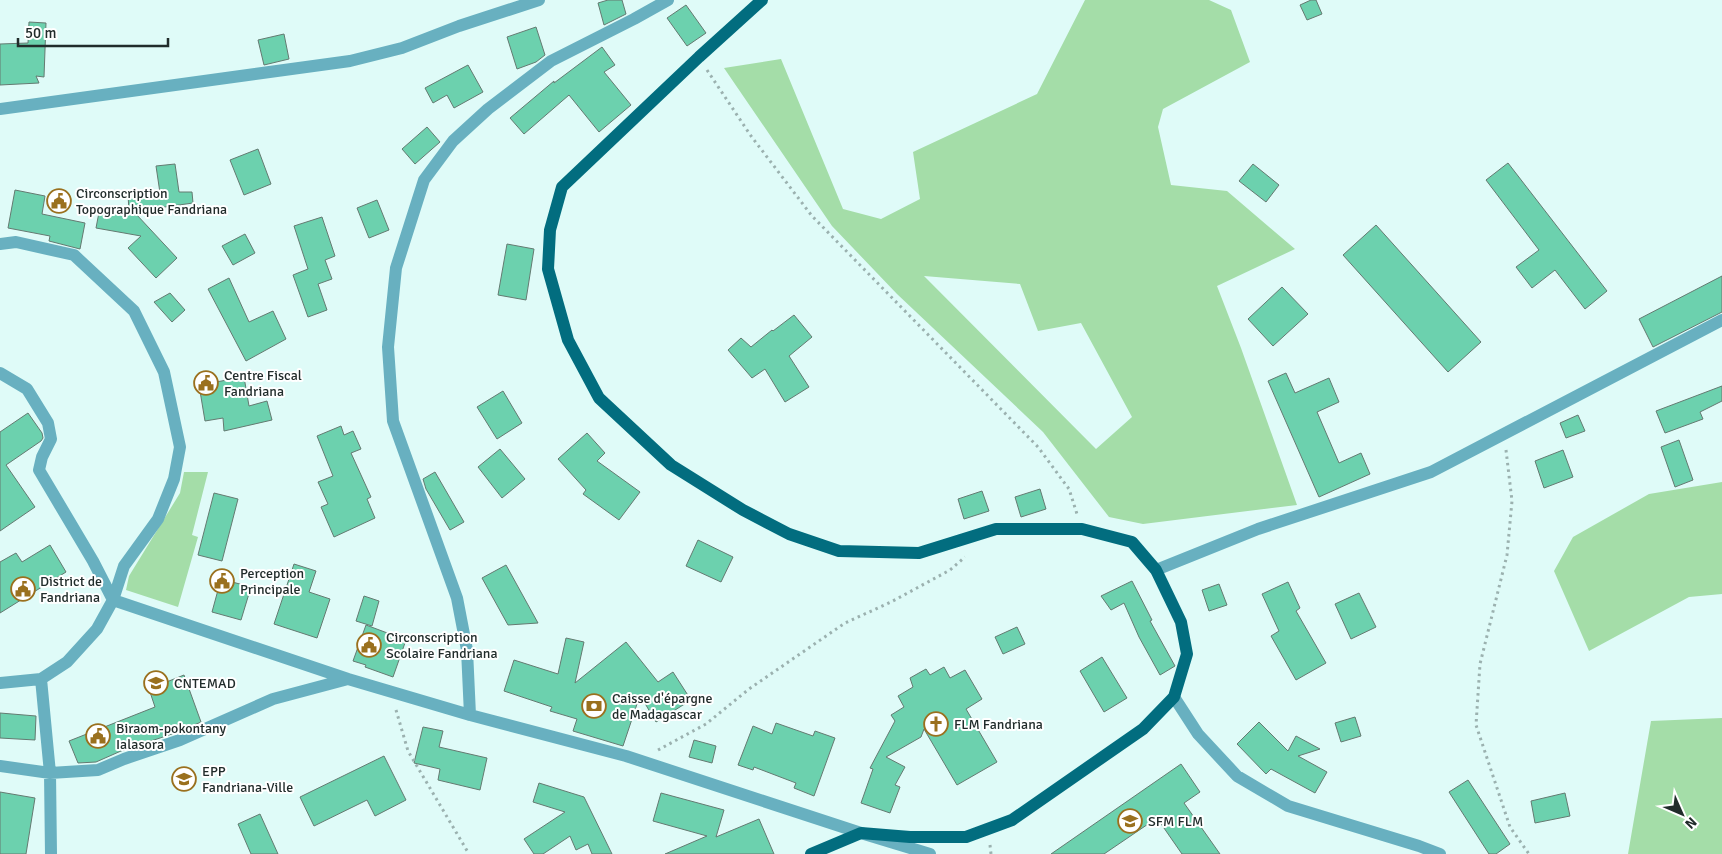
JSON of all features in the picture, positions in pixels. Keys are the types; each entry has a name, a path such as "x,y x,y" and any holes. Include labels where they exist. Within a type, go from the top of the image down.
{"main road":[{"path":"762,0 562,187 550,230 548,269 568,340 600,398 671,465 743,510 789,534 839,551 919,553 996,529 1082,529 1132,542 1156,570 1181,622 1187,654 1174,697 1143,728 1012,820 966,837 910,837 861,834 811,854"}],"street":[{"path":"0,109 350,61 402,48 459,26 539,0"},
{"path":"470,716 467,650 457,598 393,421 388,348 396,268 424,180 453,141 488,110 552,61 668,0"},
{"path":"0,244 16,242 74,255 134,311 164,372 180,447 174,479 158,519 124,566 113,600 97,629 67,662 41,679 0,683"},
{"path":"1156,570 1258,529 1431,472 1722,320"},
{"path":"0,373 27,390 48,423 51,439 42,457 39,470 93,561 113,600 348,679 470,716 626,756 861,834 930,854"},
{"path":"41,679 50,773 51,854"},
{"path":"0,766 50,773 98,770 180,740 273,700 348,679"},
{"path":"1174,697 1198,734 1237,776 1288,806 1440,854"}],"path":[{"path":"699,57 751,136 812,216 1038,447 1069,489 1082,529"},
{"path":"1504,434 1512,501 1507,555 1480,664 1476,725 1510,827 1529,854"},
{"path":"656,752 706,724 749,689 844,623 891,602 950,570 970,552"},
{"path":"391,692 408,751 469,854"}],"green space":[{"path":"1085,0 1209,0 1231,10 1250,62 1163,109 1158,127 1171,185 1227,191 1295,249 1217,286 1297,505 1143,524 1109,517 1043,432 897,294 832,226 724,68 781,59 843,209 881,219 920,199 913,152 1037,94","holes":["924,276 1020,284 1038,331 1081,323 1132,417 1096,449"]},
{"path":"184,472 208,472 192,535 198,537 178,607 126,590 129,576 180,493"},
{"path":"1722,482 1722,594 1689,597 1589,651 1554,571 1573,537 1649,494"},
{"path":"1722,718 1722,854 1628,854 1651,721"}],"building":[{"path":"608,0 622,0 626,14 604,25 598,3"},
{"path":"1316,0 1322,14 1307,20 1300,5"},
{"path":"686,5 706,33 687,46 667,18"},
{"path":"29,22 46,23 44,77 36,76 39,83 0,85 0,44 28,43"},
{"path":"536,27 545,55 536,62 517,69 507,37"},
{"path":"284,34 289,59 264,65 258,40"},
{"path":"602,47 615,65 604,72 631,105 599,132 569,95 524,134 510,118 554,81 554,83"},
{"path":"468,65 483,92 454,108 447,95 433,103 425,88"},
{"path":"427,127 440,142 415,164 402,149"},
{"path":"258,149 271,184 244,195 230,160"},
{"path":"1508,163 1607,291 1585,309 1555,270 1532,288 1516,267 1539,250 1486,180"},
{"path":"175,164 179,192 192,192 193,203 129,212 128,194 160,193 156,166"},
{"path":"1253,164 1279,185 1266,202 1239,181"},
{"path":"15,190 45,196 42,214 85,223 80,249 49,241 50,236 8,228"},
{"path":"377,200 389,230 369,238 357,208"},
{"path":"100,207 136,214 177,258 156,278 128,248 141,236 96,228"},
{"path":"322,217 335,256 325,260 332,279 318,284 327,310 308,317 293,275 308,269 294,226"},
{"path":"1376,225 1481,342 1448,372 1343,255"},
{"path":"245,234 255,253 233,265 222,246"},
{"path":"507,244 534,249 526,300 498,295"},
{"path":"1722,276 1722,312 1653,347 1639,319"},
{"path":"229,278 249,322 273,311 286,339 246,361 208,289"},
{"path":"1282,287 1308,314 1273,346 1248,319"},
{"path":"170,293 185,310 172,322 154,302"},
{"path":"794,315 812,337 789,356 809,387 785,402 765,369 752,378 728,350 741,338 751,347"},
{"path":"1286,373 1295,393 1329,378 1339,402 1317,412 1339,463 1361,453 1370,474 1319,497 1268,381"},
{"path":"244,377 249,406 267,401 272,420 224,431 223,418 205,421 199,385"},
{"path":"1722,386 1722,401 1700,412 1703,419 1665,433 1656,411"},
{"path":"503,391 522,423 497,439 477,407"},
{"path":"28,413 42,433 43,438 6,465 35,507 0,531 0,432"},
{"path":"1578,415 1585,431 1566,438 1560,423"},
{"path":"341,426 344,435 353,431 361,449 351,453 371,497 367,499 375,518 334,537 321,507 328,504 318,482 333,476 317,436"},
{"path":"587,433 605,453 597,461 640,492 619,520 583,494 586,490 558,459"},
{"path":"1679,440 1693,480 1675,487 1661,447"},
{"path":"500,449 525,479 502,498 478,467"},
{"path":"1563,450 1573,477 1544,488 1535,461"},
{"path":"435,472 464,522 450,530 426,489 423,479"},
{"path":"1040,489 1046,509 1021,517 1015,497"},
{"path":"982,491 989,511 964,519 958,499"},
{"path":"214,493 238,499 222,561 198,555"},
{"path":"698,540 733,557 721,582 686,566"},
{"path":"50,545 66,572 0,613 0,562 16,553 22,562"},
{"path":"294,564 316,571 309,592 330,599 317,638 274,624"},
{"path":"506,565 538,623 508,625 482,578"},
{"path":"221,579 251,587 241,620 212,612"},
{"path":"1132,581 1152,620 1150,621 1175,666 1160,675 1139,637 1124,603 1111,610 1101,596"},
{"path":"1288,582 1300,608 1296,611 1326,663 1296,680 1271,636 1279,631 1262,594"},
{"path":"1219,584 1227,605 1209,611 1202,590"},
{"path":"1359,593 1376,627 1351,639 1335,604"},
{"path":"364,596 379,601 372,626 356,621"},
{"path":"366,625 406,640 393,677 353,661"},
{"path":"1017,627 1025,644 1003,654 995,637"},
{"path":"566,638 584,642 575,683 626,642 658,682 673,672 691,700 656,722 640,695 623,746 573,731 577,719 550,711 552,707 504,691 514,660 558,674"},
{"path":"1102,657 1127,698 1104,712 1080,671"},
{"name":"FLM Fandriana","path":"944,667 950,678 965,670 982,699 966,709 997,762 957,785 924,729 921,737 886,757 905,767 895,785 900,787 890,813 861,803 873,769 870,768 895,721 891,715 904,707 898,696 913,687 910,678 926,669 930,675"},
{"path":"184,675 201,722 96,762 78,763 69,741 155,707 149,689"},
{"path":"0,713 36,716 35,740 0,738"},
{"path":"1355,717 1361,736 1341,742 1335,723"},
{"path":"1259,722 1288,751 1296,736 1320,749 1298,756 1327,772 1315,793 1271,769 1266,774 1237,744"},
{"path":"776,723 813,736 815,731 835,738 814,796 794,788 796,783 754,767 753,770 738,765 753,726 772,734"},
{"path":"423,727 443,731 439,747 487,758 480,790 438,780 440,769 414,763"},
{"path":"694,740 716,746 712,763 689,757"},
{"path":"384,756 406,800 375,816 367,800 314,826 300,797"},
{"path":"1181,764 1200,792 1184,803 1220,854 1182,854 1157,818 1104,854 1051,854"},
{"path":"1468,780 1510,844 1496,854 1489,854 1449,792"},
{"path":"539,783 584,797 612,854 592,854 588,844 576,850 570,836 543,854 534,854 524,839 565,812 533,802"},
{"path":"0,792 35,798 26,854 0,854"},
{"path":"661,793 724,810 716,837 759,819 774,854 665,854 707,836 653,821"},
{"path":"1565,793 1570,816 1535,823 1531,801"},
{"path":"260,814 278,854 251,854 238,824"}],"place":[{"name":"Circonscription Topographique Fandriana","path":"59,201"},
{"name":"Centre Fiscal Fandriana","path":"206,383"},
{"name":"Perception Principale","path":"222,581"},
{"name":"District de Fandriana","path":"23,589"},
{"name":"Circonscription Scolaire Fandriana","path":"369,645"},
{"name":"CNTEMAD","path":"156,683"},
{"name":"Caisse d'épargne de Madagascar","path":"594,706"},
{"name":"FLM Fandriana","path":"936,724"},
{"name":"Biraom-pokontany Ialasora","path":"98,736"},
{"name":"EPP Fandriana-Ville","path":"184,779"},
{"name":"SFM FLM","path":"1130,821"}]}
